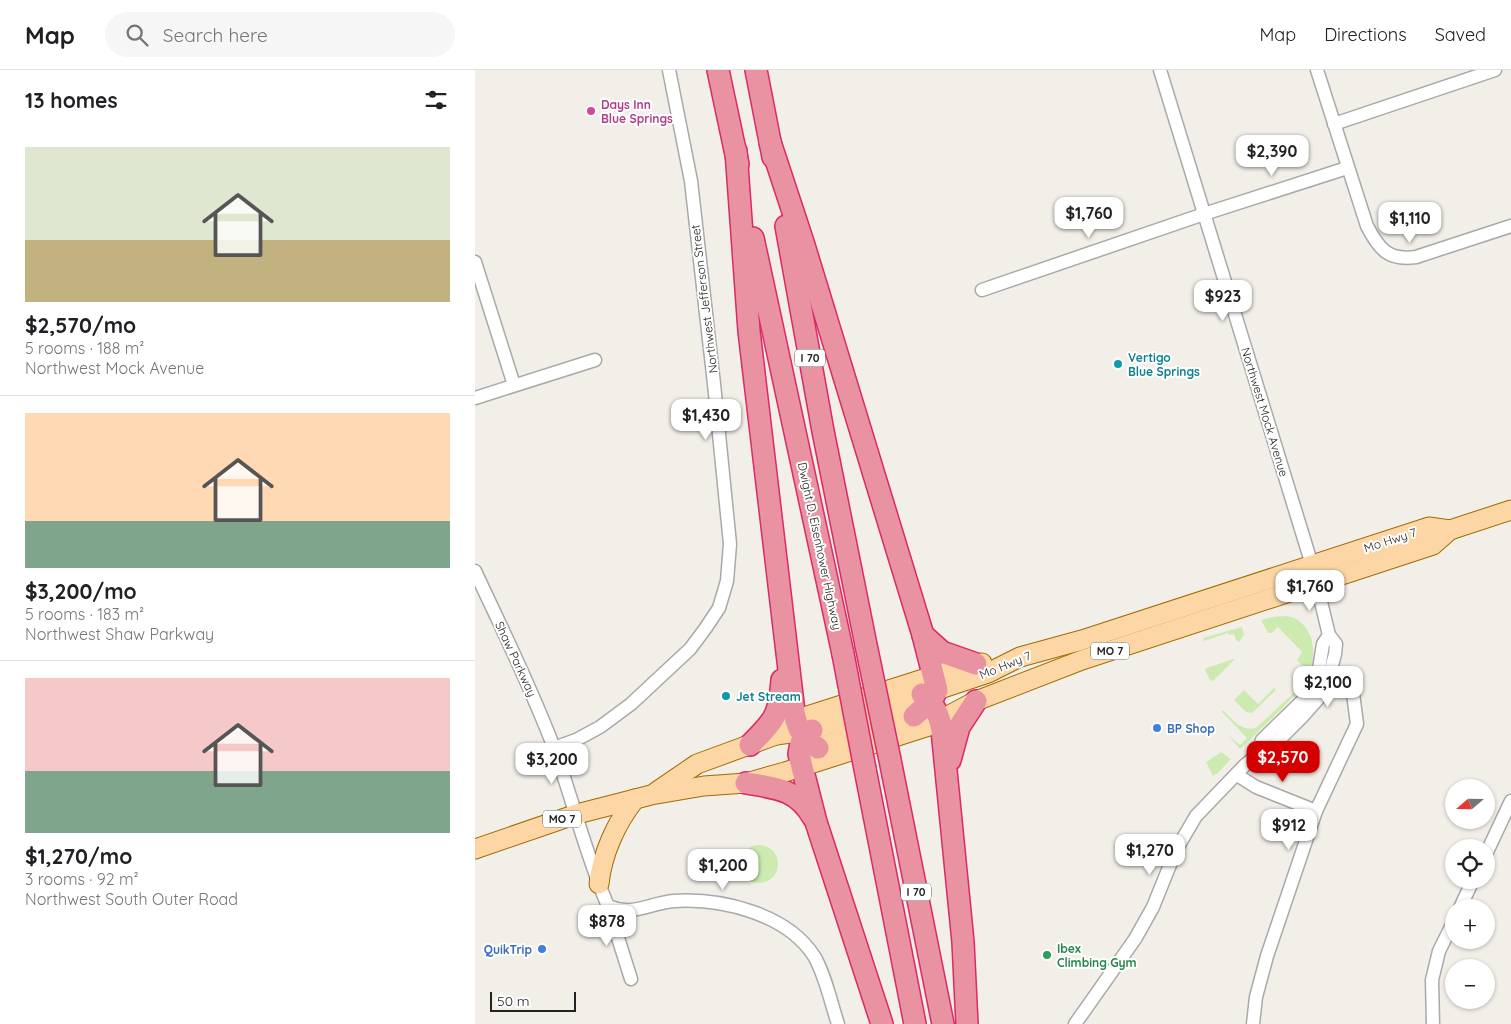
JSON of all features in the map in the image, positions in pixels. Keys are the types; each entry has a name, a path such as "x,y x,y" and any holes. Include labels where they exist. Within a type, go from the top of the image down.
{"highway":[{"name":"Dwight D. Eisenhower Highway","path":"718,70 843,654 915,1024"},
{"name":"Dwight D. Eisenhower Highway","path":"756,70 823,432 943,1024"},
{"path":"770,142 803,242 923,635 946,775 963,942 967,1024"},
{"path":"735,151 749,331 789,668 804,741 816,822 882,1024"},
{"path":"923,635 942,652 976,664"},
{"path":"750,745 770,726 779,708 782,674 789,668"},
{"path":"914,716 933,698"},
{"path":"946,775 959,727 976,701"},
{"path":"746,783 779,788 795,796 806,805 816,822"}],"main road":[{"name":"Mo Hwy 7","path":"976,701 1082,660 1143,641 1429,527 1450,530 1511,510"},
{"name":"Mo Hwy 7","path":"933,698 1019,657 1315,574"},
{"name":"MO 7","path":"643,797 697,764 776,735 804,741 929,726 933,698 976,664 1019,657"},
{"name":"MO 7","path":"804,741 804,717 933,698 976,701"},
{"name":"MO 7","path":"704,786 804,741 914,716"},
{"name":"MO 7","path":"475,849 577,814 643,797 704,786 746,783 804,741"},
{"path":"599,884 604,857 623,816 643,797"}],"street":[{"name":"Northwest Jefferson Street","path":"554,748 576,740 608,721 631,704 690,649 719,608 727,581 730,544 715,384 691,181 669,70"},
{"name":"Northwest Mock Avenue","path":"1075,1024 1135,939 1153,907 1176,850 1186,831 1202,809 1257,755 1272,747 1303,718 1318,698 1329,677 1336,644 1329,635 1315,574 1160,70"},
{"path":"1317,70 1347,168 1367,226 1376,244 1389,254 1403,259 1416,257 1511,226"},
{"path":"1334,124 1495,70"},
{"path":"982,290 1204,214 1347,168"},
{"path":"475,262 514,385"},
{"path":"475,398 595,360"},
{"name":"Shaw Parkway","path":"475,571 521,666 554,748 631,979"},
{"path":"1253,1024 1256,997 1267,956 1316,811 1357,724 1351,678"},
{"path":"1237,775 1256,787 1316,811"},
{"path":"1495,840 1507,822 1511,801"},
{"path":"608,906 620,911 673,901 709,902 739,908 787,928 803,941 815,958 838,1024"},
{"path":"1433,1024 1432,980 1439,951 1445,939"}],"green space":[{"path":"1287,616 1305,626 1311,638 1313,650 1309,672 1304,682 1290,700 1240,749 1229,736 1240,745 1247,738 1222,712 1223,710 1242,727 1256,728 1299,688 1303,681 1304,673 1302,666 1297,660 1302,652 1278,627 1272,633 1268,633 1261,620"},
{"path":"1242,627 1244,635 1239,642 1234,634 1229,635 1228,633 1204,641 1203,638"},
{"path":"1233,659 1213,681 1210,680 1205,670 1207,668"},
{"path":"1274,688 1276,690 1252,713 1246,712 1234,700 1244,690 1258,704"},
{"path":"1221,752 1231,759 1213,776 1206,762"},
{"path":"759,845 772,851 778,864 772,877 759,883 746,877 740,864 746,851"}],"place":[{"name":"Days Inn Blue Springs","path":"591,111"},
{"name":"Vertigo Blue Springs","path":"1118,364"},
{"name":"Jet Stream","path":"726,696"},
{"name":"BP Shop","path":"1157,728"},
{"name":"QuikTrip","path":"542,949"},
{"name":"Ibex Climbing Gym","path":"1047,955"}]}
